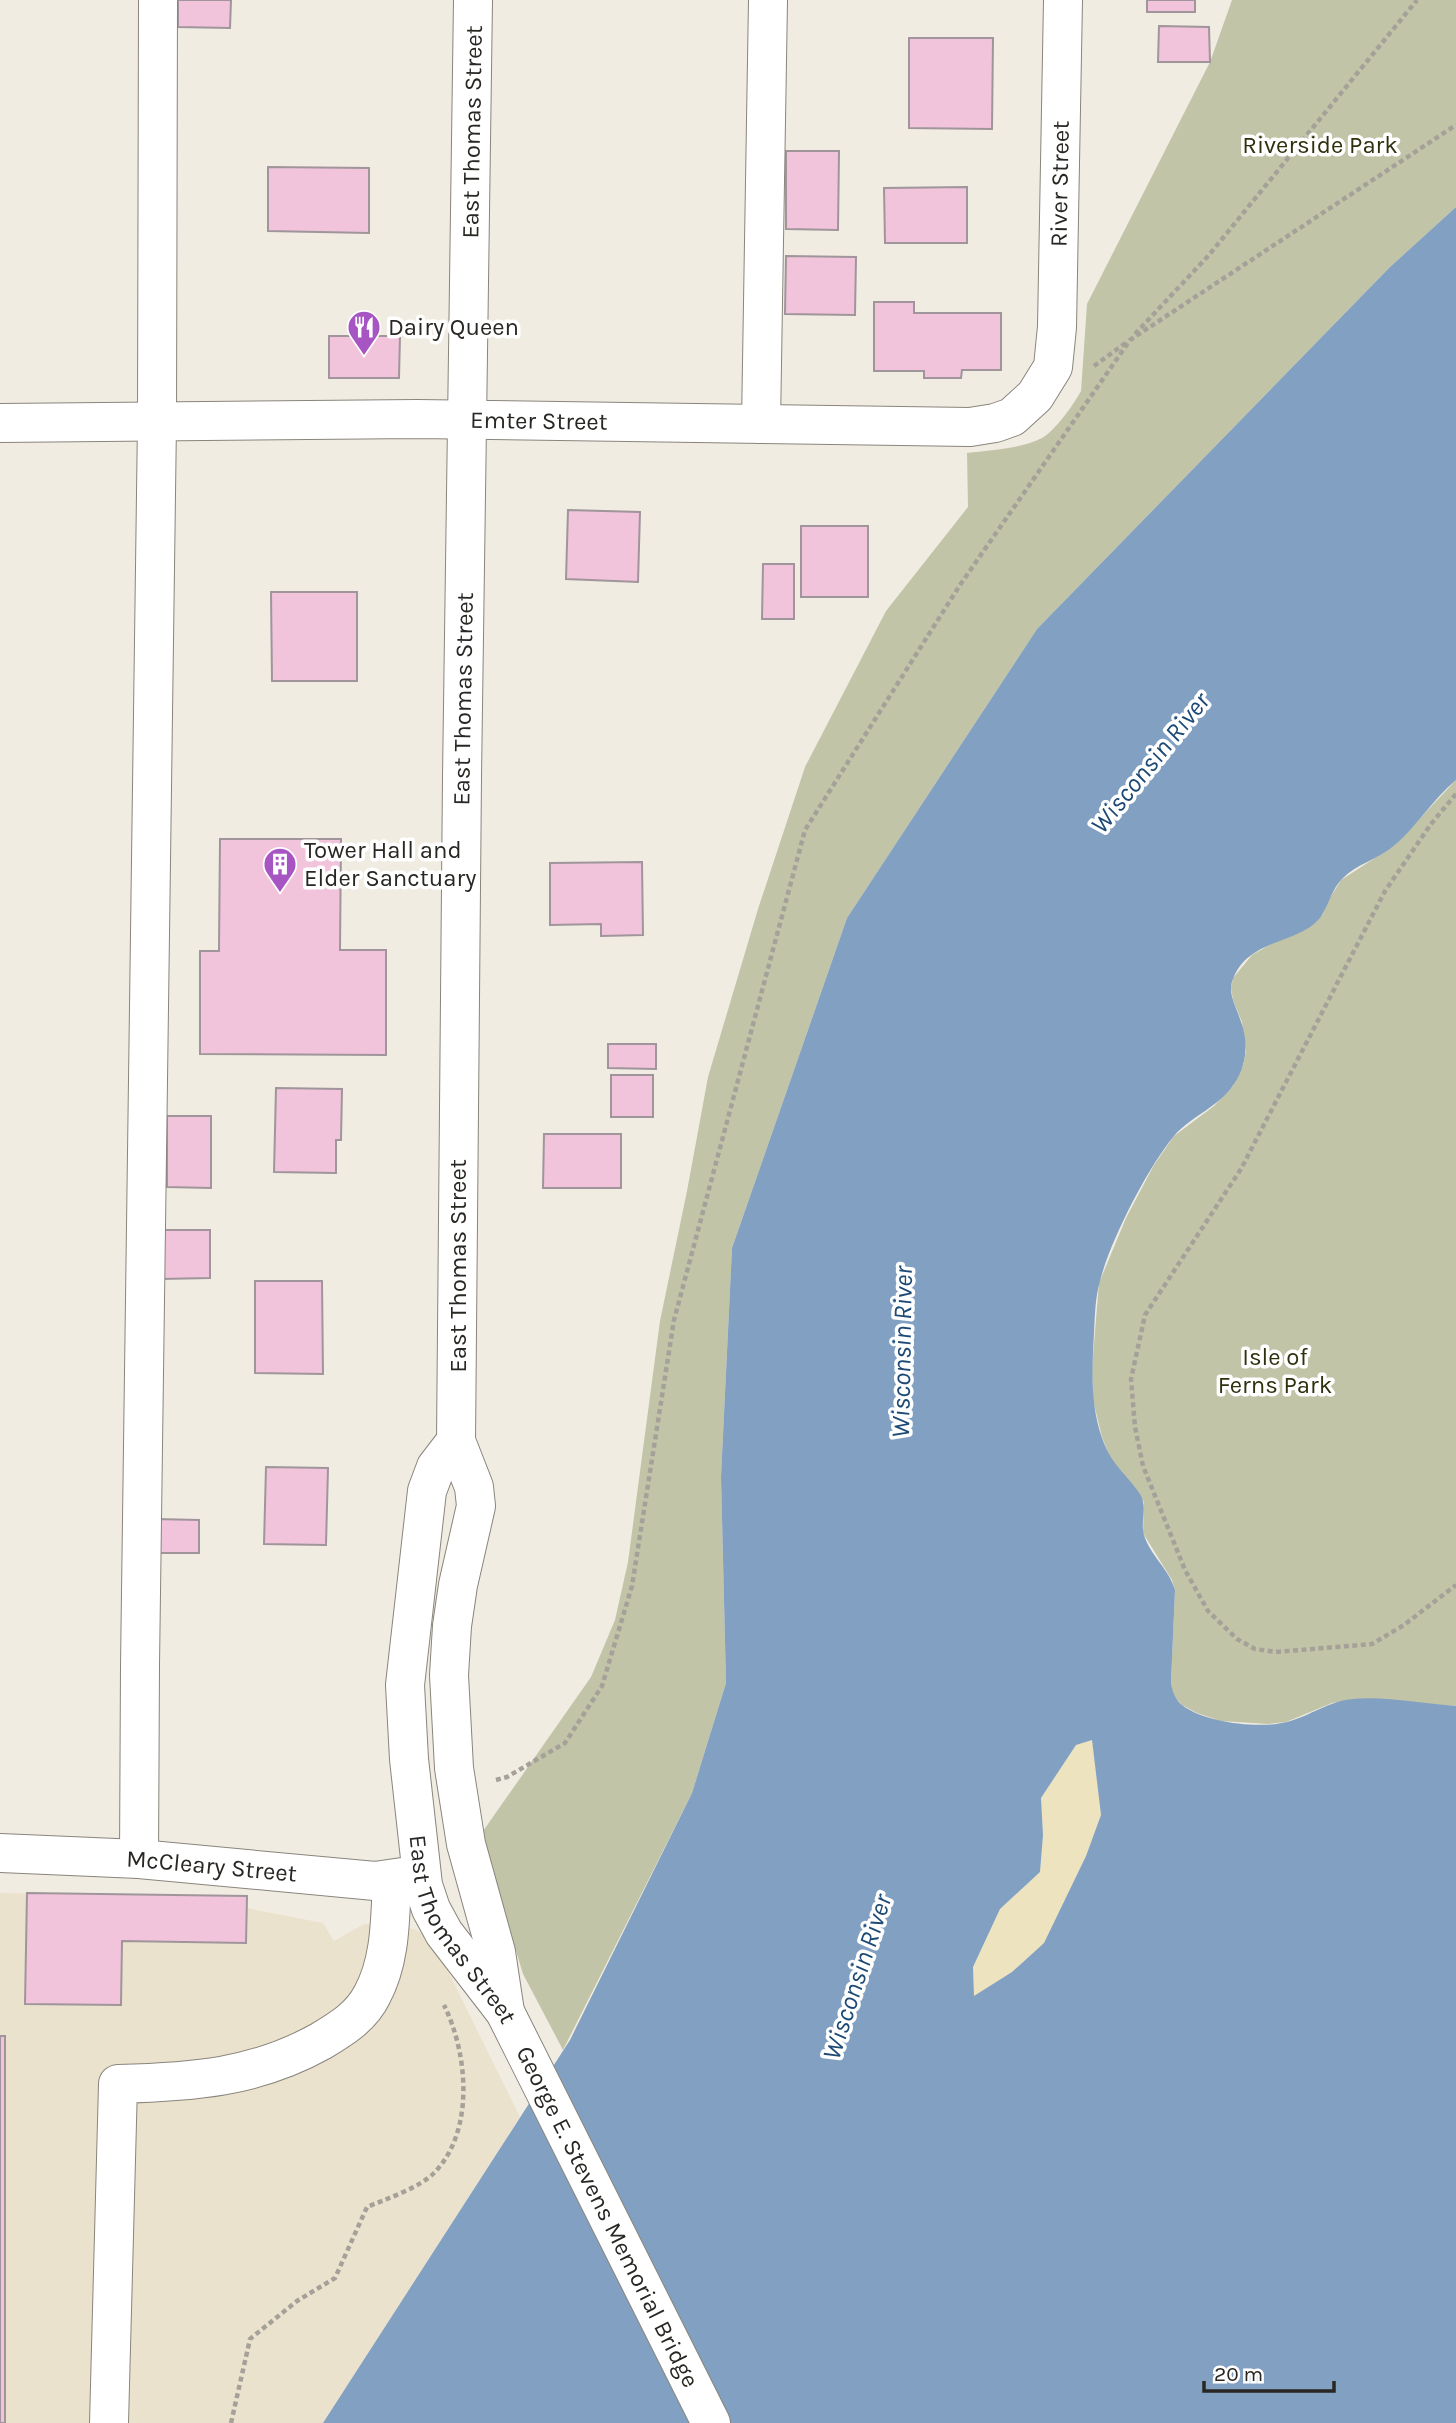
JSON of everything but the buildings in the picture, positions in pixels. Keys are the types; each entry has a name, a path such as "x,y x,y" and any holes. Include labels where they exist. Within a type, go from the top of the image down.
{"main road":[{"path":"139,1859 157,421 158,0"},
{"name":"East Thomas Street","path":"473,0 456,1441 474,1487 476,1506 458,1586 449,1675 454,1768 467,1844 496,1952 505,2012"},
{"path":"761,424 768,0"},
{"name":"River Street","path":"1053,367 1057,327 1063,0"},
{"name":"Emter Street","path":"0,423 467,419 970,427 1012,417 1035,396 1053,367"},
{"name":"East Thomas Street","path":"456,1441 436,1467 427,1491 407,1657 407,1877 427,1898 435,1918 478,1980 505,2012"},
{"name":"McCleary Street","path":"0,1853 139,1859 375,1881 407,1877"},
{"path":"109,2423 118,2084 193,2081 248,2071 306,2049 353,2020 372,1995 387,1956 407,1877"},
{"name":"George E. Stevens Memorial Bridge","path":"505,2012 710,2423"}],"path":[{"path":"492,1781 507,1776 565,1743 602,1686 632,1586 674,1320 805,830 960,585 1130,340 1209,255 1417,0"},
{"path":"1053,367 1093,367 1456,125"},
{"path":"1456,794 1431,824 1385,891 1241,1169 1144,1315 1131,1379 1135,1427 1143,1465 1185,1570 1208,1611 1237,1639 1255,1649 1276,1652 1372,1644 1404,1626 1456,1585"},
{"path":"231,2423 250,2339 297,2301 335,2278 367,2207 433,2174 456,2141 463,2101 462,2067 451,2020 439,1996"}],"shaded area":[{"path":"0,1893 247,1896 247,1908 323,1923 334,1941 364,1924 397,1925 417,1930 444,1963 520,2117 323,2423 0,2423"}],"green space":[{"name":"Riverside Park","path":"1232,0 1456,0 1456,207 1390,267 1037,629 847,918 732,1248 721,1477 726,1683 692,1793 563,2050 523,1974 481,1834 591,1677 615,1620 628,1562 660,1321 708,1077 758,909 805,767 886,611 968,507 967,453 1015,447 1042,438 1069,410 1081,391 1087,304 1210,62"},
{"name":"Isle of Ferns Park","path":"1456,780 1456,1706 1354,1699 1332,1703 1286,1722 1268,1724 1221,1721 1182,1705 1173,1695 1171,1682 1175,1590 1172,1580 1143,1533 1144,1502 1110,1457 1093,1400 1092,1368 1099,1283 1126,1218 1154,1165 1174,1136 1214,1106 1233,1086 1243,1065 1246,1051 1242,1022 1233,1000 1233,978 1252,955 1297,933 1323,914 1341,880 1395,845"}],"sand":[{"path":"1092,1740 1101,1815 1086,1856 1044,1943 1012,1972 974,1997 973,1967 1000,1909 1040,1872 1043,1835 1041,1798 1076,1745"}],"water":[{"name":"Wisconsin River","path":"1456,207 1456,780 1395,845 1342,879 1314,924 1258,951 1239,967 1231,989 1245,1036 1242,1069 1228,1092 1174,1136 1153,1166 1121,1226 1105,1265 1097,1294 1093,1386 1095,1412 1106,1448 1140,1494 1144,1535 1175,1590 1171,1682 1174,1695 1182,1705 1218,1720 1262,1725 1287,1722 1353,1699 1391,1699 1456,1706 1456,2423 323,2423 570,2040 692,1793 726,1683 721,1477 732,1248 847,918 1037,629 1390,267","holes":["1092,1740 1101,1815 1086,1856 1044,1943 1012,1972 974,1996 973,1967 1000,1909 1040,1872 1043,1835 1041,1798 1076,1745"]}],"place":[{"name":"Dairy Queen","path":"364,357"},
{"name":"Tower Hall and Elder Sanctuary","path":"280,894"}]}
